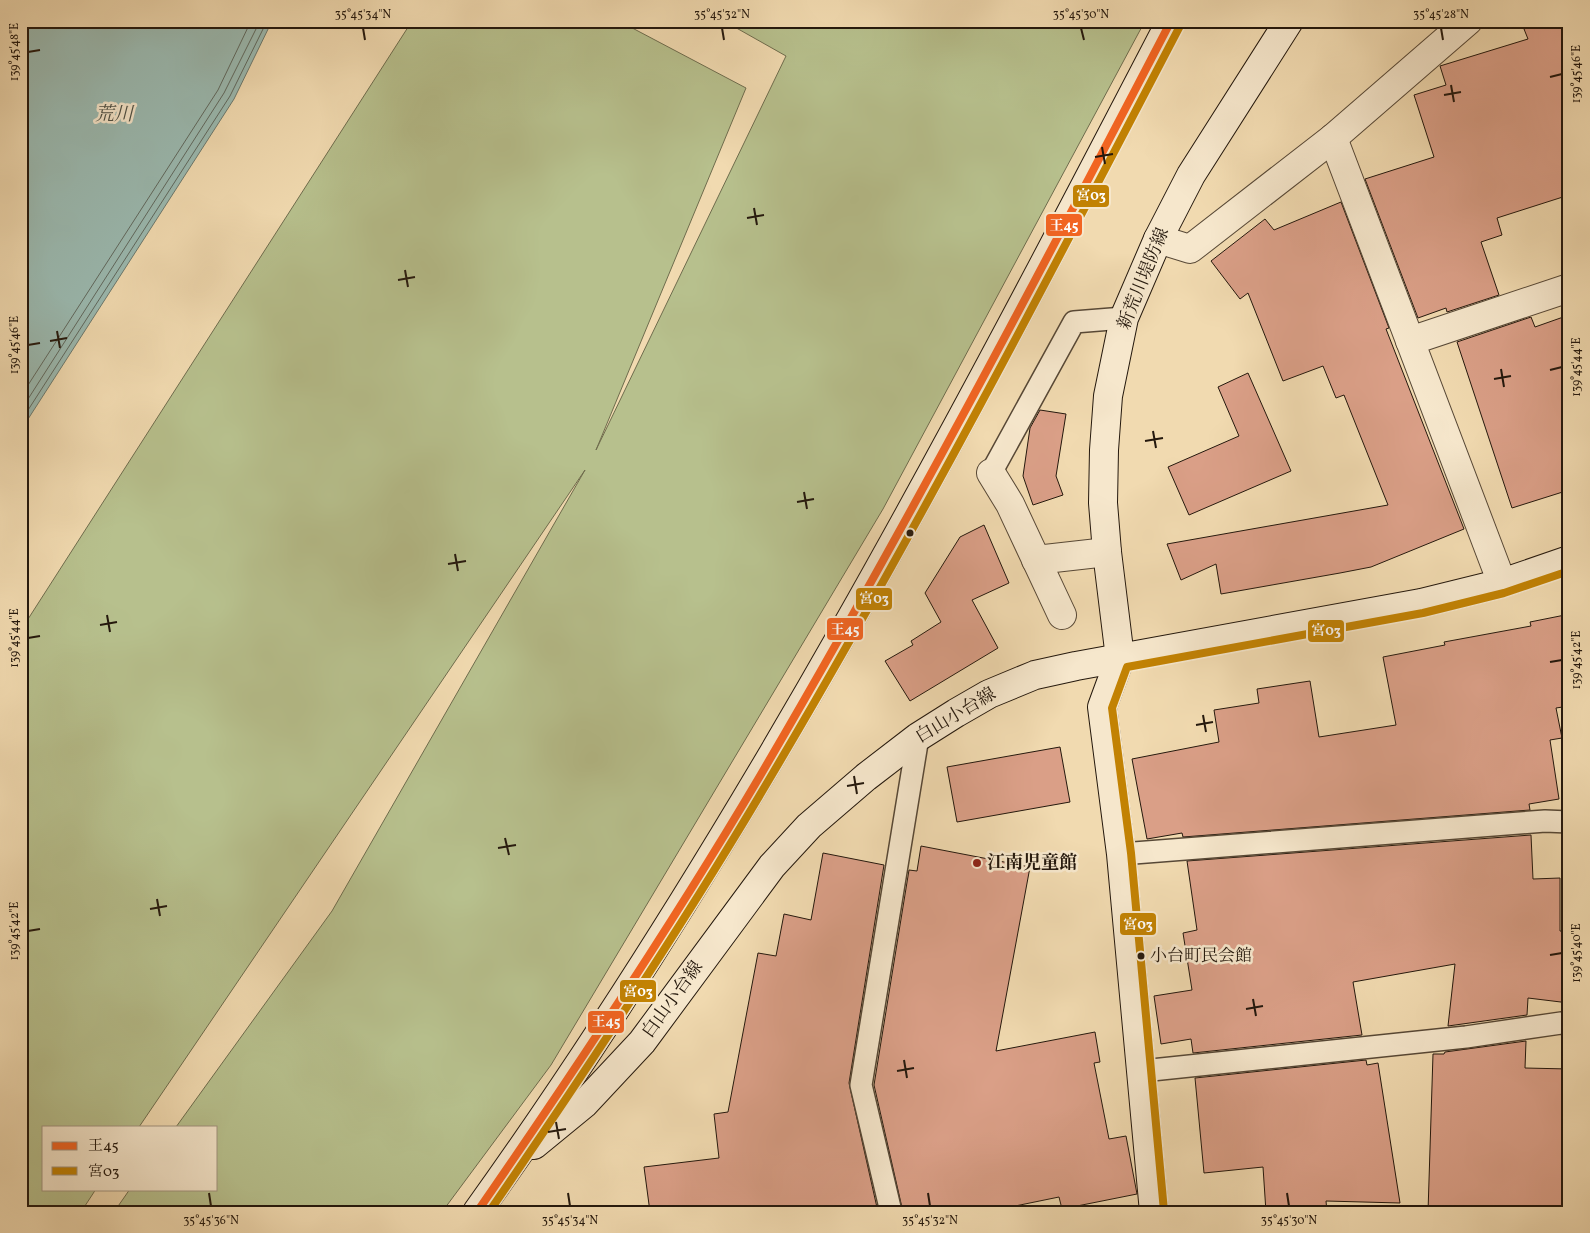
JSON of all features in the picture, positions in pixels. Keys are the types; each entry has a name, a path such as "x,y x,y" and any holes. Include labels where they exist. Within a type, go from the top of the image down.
{"main road":[{"path":"477,1212 640,970 727,830 813,685 905,525 1171,21"},
{"name":"新荒川堤防線","path":"1120,658 1103,503 1104,441 1108,396 1124,318 1158,239 1190,175 1289,21"},
{"path":"1158,239 1190,248 1333,138 1468,21"},
{"path":"1333,138 1502,583"},
{"path":"1410,341 1569,288"},
{"path":"991,472 1010,504 1062,615"},
{"path":"1036,560 1107,552"},
{"name":"白山小台線","path":"511,1164 584,1104 642,1042 772,866 809,826 866,777 918,738 989,694 1035,675 1421,603 1502,583 1569,560"},
{"path":"1120,658 1102,707 1120,854 1154,1212"}],"lane":[{"path":"991,472 1074,322 1124,318"},
{"path":"891,1212 861,1085 918,738"},
{"path":"1120,854 1545,821 1569,822"},
{"path":"1142,1071 1456,1038 1561,1023 1569,1024"}],"green space":[{"path":"412,21 619,21 746,88 596,450 786,56 724,21 1145,21 883,509 551,1065 442,1212 114,1212 129,1190 218,1190 218,1126 177,1126 332,911 585,470 140,1126 42,1126 42,1190 95,1190 81,1212 21,1212 21,630"}],"water":[{"name":"荒川","path":"21,21 272,21 234,99 21,430"}],"building":[{"path":"1550,21 1569,21 1569,195 1497,218 1502,235 1481,242 1499,295 1447,312 1446,308 1418,318 1365,179 1434,157 1414,95 1446,85 1440,66 1528,39 1524,29"},
{"path":"1341,202 1389,328 1386,329 1464,529 1371,567 1340,573 1221,594 1216,564 1181,580 1167,544 1388,505 1344,395 1336,398 1323,366 1283,381 1248,293 1240,299 1211,261 1265,219 1274,230"},
{"path":"1569,315 1569,490 1512,508 1457,342 1531,317 1535,327"},
{"path":"1248,373 1291,471 1189,515 1168,467 1239,436 1218,387"},
{"path":"1040,410 1066,414 1056,476 1063,495 1033,505 1023,476 1030,428"},
{"path":"984,525 1009,583 972,600 998,648 910,701 885,661 913,645 911,641 941,622 925,593 960,537"},
{"path":"1565,615 1569,635 1569,706 1556,708 1562,738 1550,740 1559,799 1529,804 1530,810 1183,837 1182,833 1147,839 1132,759 1219,742 1214,710 1259,703 1257,689 1310,681 1319,737 1396,725 1383,657 1445,645 1444,642 1531,626 1530,622"},
{"path":"1060,747 1070,802 957,822 947,767"},
{"path":"1531,835 1533,879 1560,878 1560,931 1569,932 1569,1003 1528,998 1527,1015 1448,1026 1455,964 1353,982 1362,1035 1193,1053 1191,1039 1161,1044 1154,996 1192,990 1183,933 1197,930 1187,861"},
{"path":"921,846 1030,867 996,1051 1095,1032 1100,1062 1094,1063 1109,1139 1126,1136 1137,1194 1062,1209 1059,1197 986,1212 903,1212 874,1085 909,870 917,871"},
{"path":"823,853 884,865 849,1083 878,1212 650,1212 644,1167 719,1158 714,1114 728,1112 758,953 776,956 784,914 811,920"},
{"path":"1526,1041 1525,1068 1569,1069 1569,1212 1428,1212 1433,1054 1444,1054 1445,1052"},
{"path":"1366,1060 1367,1065 1378,1063 1400,1203 1326,1201 1327,1212 1266,1212 1263,1167 1204,1173 1195,1078"}],"transit line":[{"name":"王45","path":"477,1212 623,996 693,887 760,776 919,496 1171,21"},
{"name":"宮03","path":"489,1212 597,1053 767,783 875,596 979,408 1180,26"},
{"name":"宮03","path":"1164,1211 1131,853 1112,708 1127,667 1423,613 1504,593 1569,571"}],"place":[{"name":"江南児童館","path":"977,863"},
{"name":"小台町民会館","path":"1141,956"}]}
